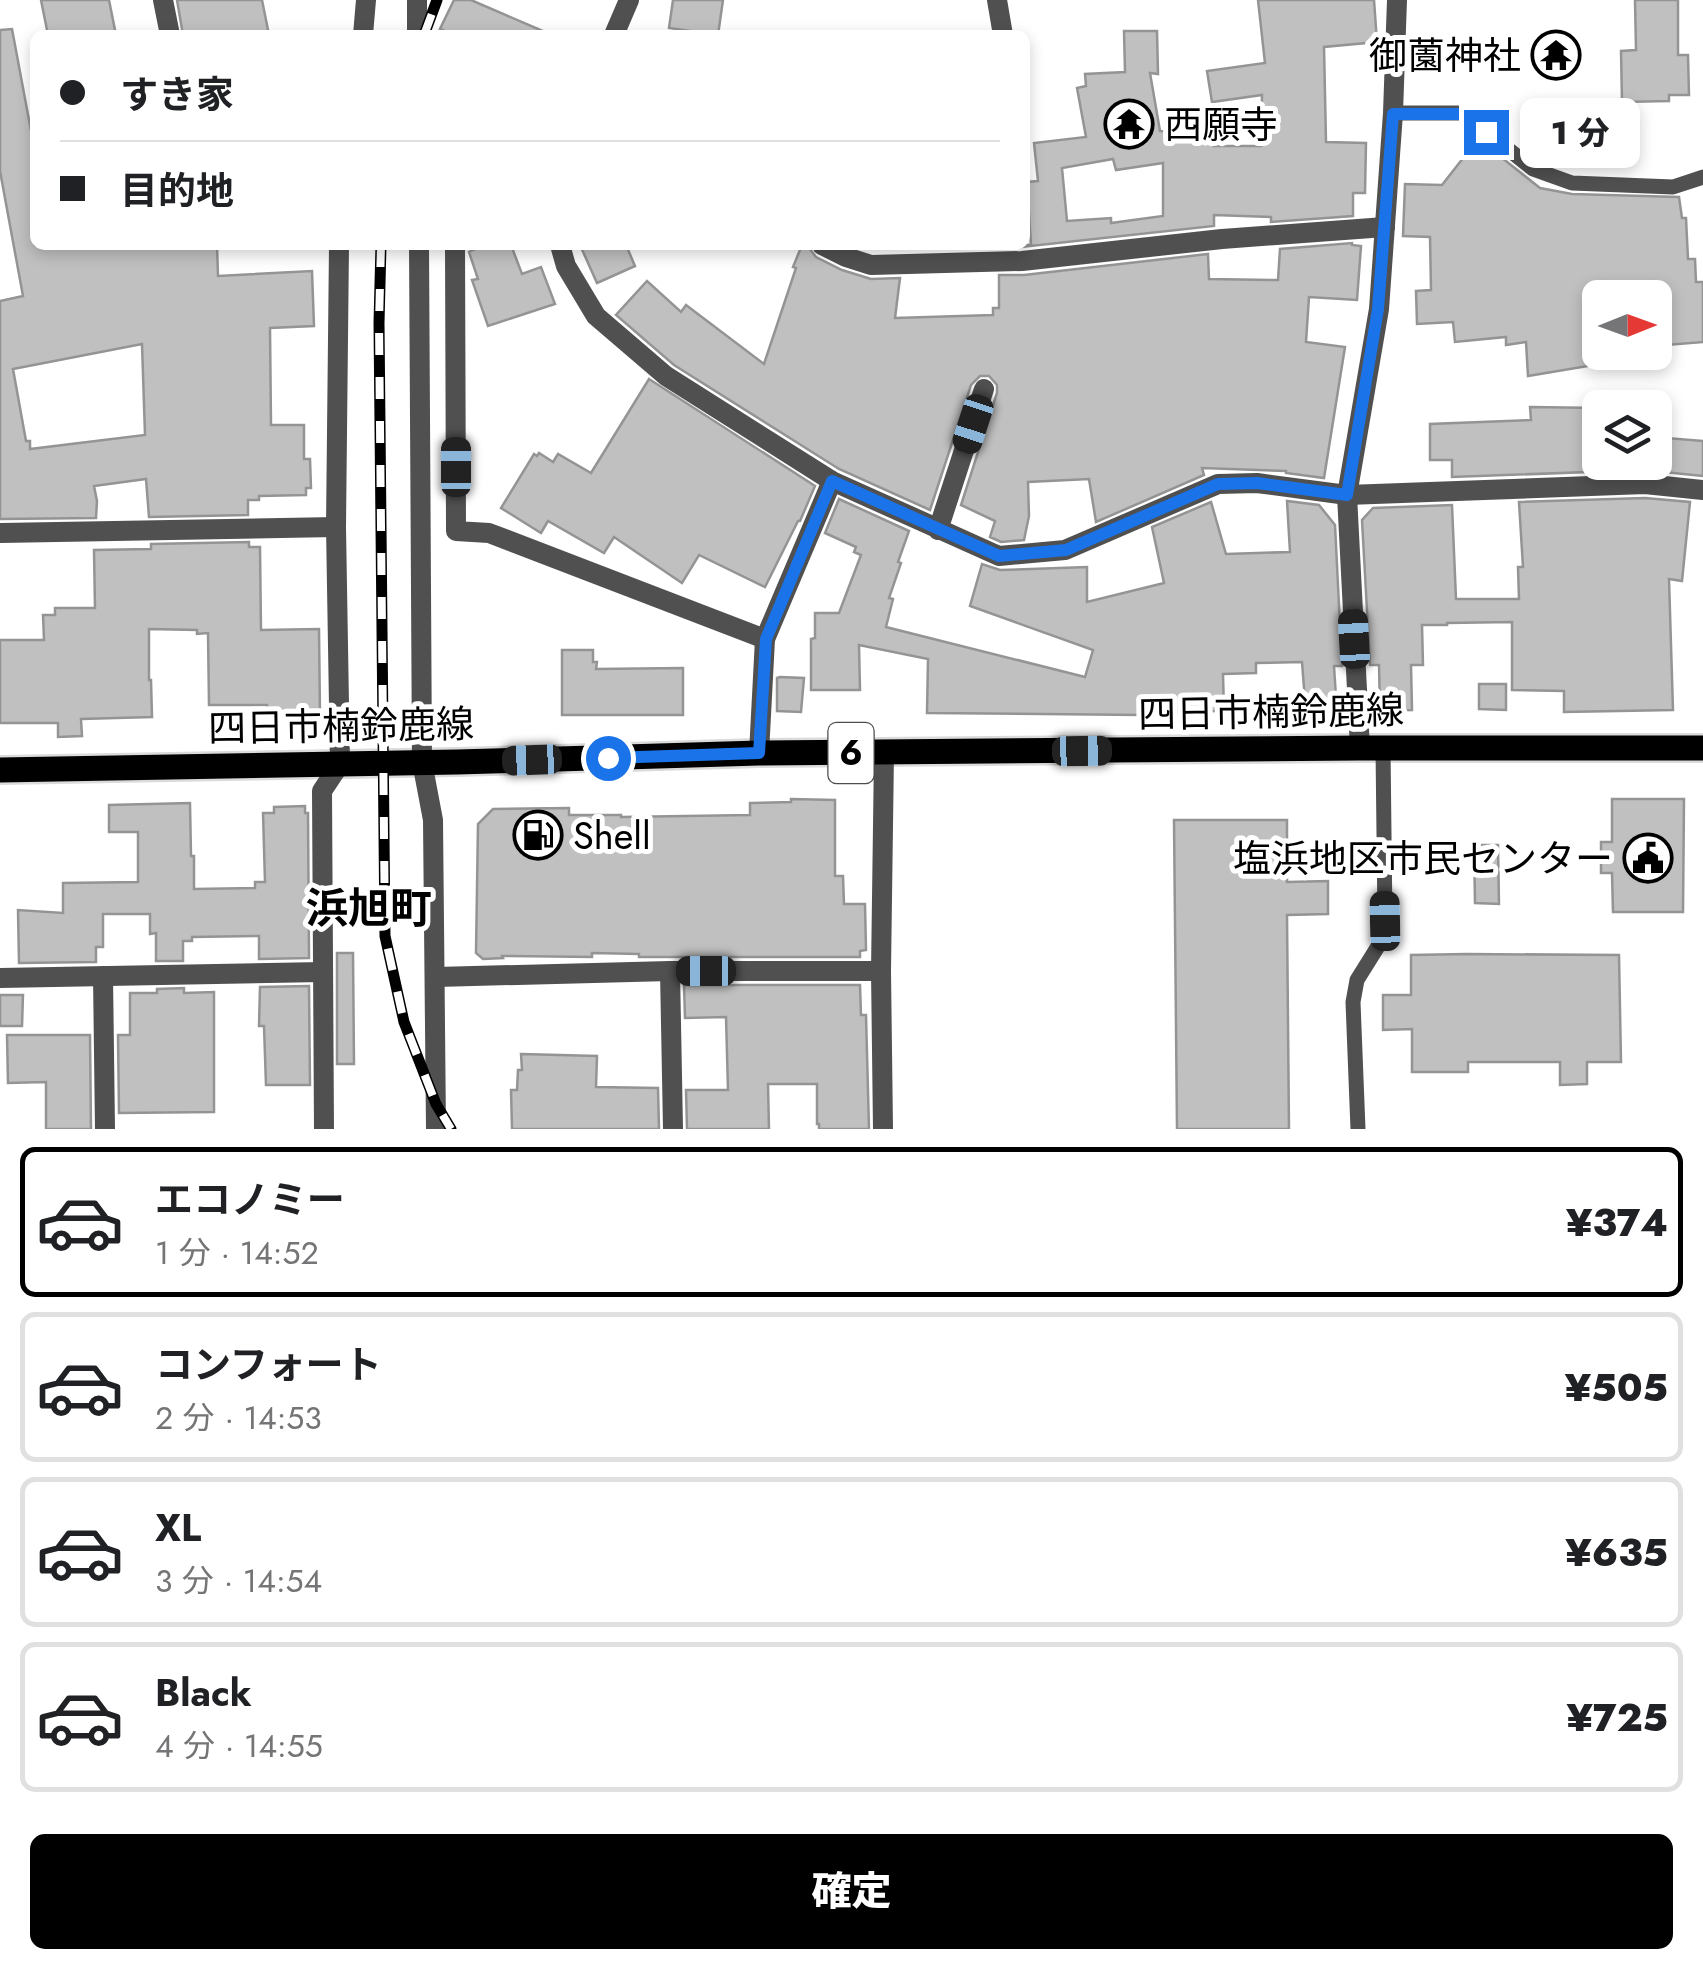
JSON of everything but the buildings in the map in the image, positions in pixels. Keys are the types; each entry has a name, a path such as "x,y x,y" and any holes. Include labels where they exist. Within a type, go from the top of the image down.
{"main road":[{"name":"四日市楠鈴鹿線","path":"0,770 759,753 1703,748"}],"street":[{"path":"163,0 169,30"},
{"path":"363,30 366,0"},
{"path":"416,0 417,30"},
{"path":"620,30 628,0"},
{"path":"996,0 1001,30"},
{"path":"1371,748 1347,495 1378,309 1393,114 1397,0"},
{"path":"832,250 871,265 1385,227"},
{"path":"324,1129 322,791 340,764 336,527 339,250"},
{"path":"419,250 422,762 433,820 436,1129"},
{"path":"456,250 456,531 489,534 766,639"},
{"path":"561,250 566,266 596,316 666,376 832,481 999,556 1066,550 1218,484 1257,483 1347,495 1645,484 1703,490"},
{"path":"938,530 984,389"},
{"path":"759,753 766,639 832,481"},
{"path":"0,533 336,527"},
{"path":"883,1129 884,753"},
{"path":"670,971 673,1129"},
{"path":"436,977 881,971"},
{"path":"0,978 323,972"},
{"path":"104,976 105,1129"}],"lane":[{"path":"1393,114 1463,114 1533,169 1572,183 1673,187 1703,177"},
{"path":"1358,1129 1353,1002 1357,980 1382,940 1385,921 1371,748"}],"railway":[{"path":"426,30 437,0"},
{"path":"381,250 385,936 404,1022 436,1104 451,1129"}],"place":[{"name":"御薗神社","path":"1556,55"},
{"name":"西願寺","path":"1129,124"},
{"name":"Shell","path":"538,835"},
{"name":"塩浜地区市民センター","path":"1648,858"}],"district":[{"name":"浜旭町","path":"369,908"}],"route":[{"path":"608,758 759,753 766,639 832,481 999,556 1066,550 1218,484 1257,483 1347,495 1378,309 1393,114 1463,114 1486,132"}]}
